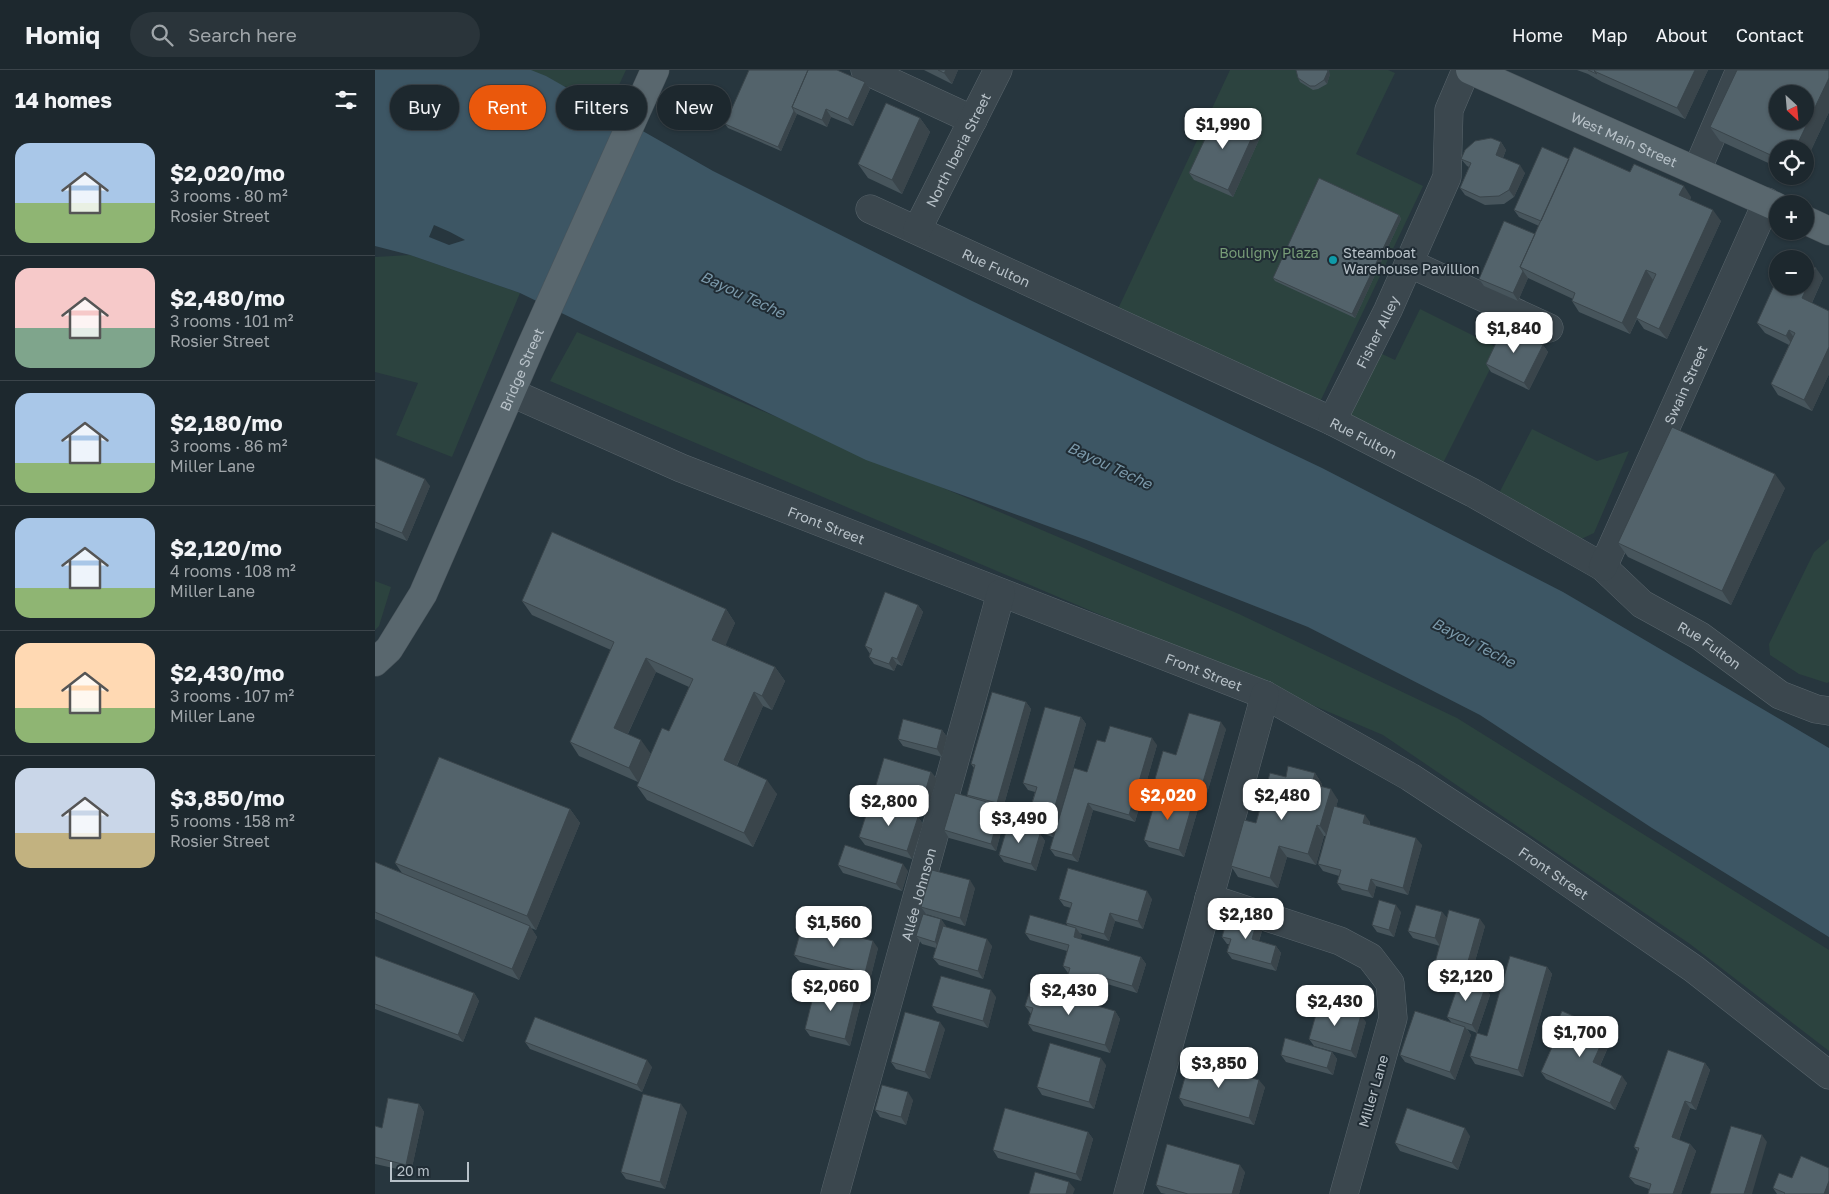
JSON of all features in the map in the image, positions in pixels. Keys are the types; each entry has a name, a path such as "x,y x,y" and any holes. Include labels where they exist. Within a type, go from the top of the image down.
{"main road":[{"name":"West Main Street","path":"1470,70 1769,203"},
{"name":"Bridge Street","path":"375,662 389,649 423,594 651,78"},
{"path":"1814,224 1829,231"}],"street":[{"path":"865,70 973,120"},
{"name":"North Iberia Street","path":"917,230 998,70"},
{"name":"Fisher Alley","path":"1332,420 1388,310 1447,176 1449,110 1466,70"},
{"path":"1697,170 1740,70"},
{"name":"Rue Fulton","path":"870,209 1332,420 1473,494 1603,567 1642,604 1700,636 1780,695 1815,709 1829,711"},
{"name":"Swain Street","path":"1603,567 1769,210"},
{"path":"1409,263 1549,328"},
{"name":"Front Street","path":"512,393 681,468 1265,695 1409,777 1520,849 1694,969 1829,1074"},
{"name":"Allée Johnson","path":"835,1194 1001,593"},
{"path":"1128,1194 1265,695"},
{"name":"Miller Lane","path":"1209,898 1340,940 1370,957 1390,983 1393,1018 1344,1194"}],"green space":[{"path":"516,70 626,70 619,85 561,85"},
{"name":"Bouligny Plaza","path":"1230,70 1388,70 1395,73 1356,154 1423,186 1319,404 1118,309"},
{"path":"410,255 520,293 452,457 396,435 418,383 375,372 375,257"},
{"path":"1420,309 1500,349 1441,467 1347,421 1380,353 1395,360"},
{"path":"577,332 1239,614 1457,718 1829,950 1829,1051 1690,944 1383,735 550,381"},
{"path":"1532,429 1597,461 1629,451 1594,533 1579,540 1496,499"},
{"path":"1829,539 1829,682 1827,683 1799,674 1770,655 1769,644 1814,552"},
{"path":"375,581 391,587 379,626 375,630"}],"water":[{"name":"Bayou Teche","path":"375,70 531,70 546,76 562,85 556,85 556,130 641,130 713,171 970,300 1322,468 1563,592 1829,748 1829,937 1652,828 1480,715 1308,627 1089,541 866,460 520,293 410,255 375,246"}],"pier":[{"path":"434,225 465,240 449,245 429,237"}],"building":[{"path":"749,70 808,70 792,107 794,111 778,147 731,127 731,110"},
{"path":"808,70 837,70 865,82 848,119 826,109 822,120 792,107"},
{"path":"1296,70 1328,71 1324,80 1315,86 1310,86 1298,78"},
{"path":"1595,70 1695,70 1677,108"},
{"path":"1737,70 1829,70 1829,78 1814,109 1814,85 1769,85 1769,130 1804,130 1799,140 1769,140 1769,154 1710,127"},
{"path":"886,103 920,118 892,180 858,164"},
{"path":"1219,109 1257,126 1228,190 1189,173"},
{"path":"1491,138 1501,142 1496,155 1520,165 1509,190 1499,196 1480,197 1460,188 1471,163 1461,159 1465,150 1475,141"},
{"path":"1542,147 1569,159 1541,221 1514,210"},
{"path":"1574,147 1630,172 1634,164 1684,186 1679,195 1713,210 1659,329 1636,318 1656,274 1646,270 1622,323 1572,301 1575,293 1520,267"},
{"name":"Steamboat Warehouse Pavillion","path":"1319,178 1399,215 1352,314 1273,278"},
{"path":"1504,221 1535,234 1520,267 1523,271 1513,293 1479,279"},
{"path":"1770,295 1803,295 1802,298 1829,311 1829,347 1804,400 1771,384 1795,333 1789,330 1786,336 1757,323"},
{"path":"1504,326 1543,345 1524,383 1486,364"},
{"path":"1672,427 1775,474 1722,591 1618,543"},
{"path":"375,458 425,479 402,533 375,522"},
{"path":"552,532 726,609 712,640 775,667 762,696 754,692 724,760 767,780 744,833 637,786 662,728 669,731 693,679 646,658 614,728 641,740 629,768 570,742 614,642 522,601"},
{"path":"885,592 918,605 897,659 892,657 889,664 869,657 872,649 865,646"},
{"path":"992,692 1026,702 997,803 967,795 975,765 971,764"},
{"path":"1045,707 1081,717 1048,830 1026,823 1037,787 1023,783"},
{"path":"1189,713 1221,722 1200,792 1155,779 1163,751 1176,755"},
{"path":"903,719 942,730 937,749 898,739"},
{"path":"1110,726 1152,738 1129,815 1088,803 1072,855 1050,849 1074,768 1087,772 1097,740 1105,742"},
{"path":"439,757 570,809 527,916 395,863"},
{"path":"884,758 931,772 921,806 874,792"},
{"path":"1288,766 1315,773 1312,784 1331,789 1320,826 1317,825 1308,854 1279,846 1270,878 1231,866 1244,820 1256,823 1270,773 1286,777"},
{"path":"1158,791 1193,802 1179,850 1144,840"},
{"path":"955,793 1001,806 991,844 944,830"},
{"path":"870,803 918,817 907,851 859,837"},
{"path":"1334,806 1365,815 1363,823 1416,838 1403,888 1371,879 1368,891 1337,883 1341,870 1318,864"},
{"path":"1008,825 1040,834 1031,864 999,855"},
{"path":"845,845 903,864 896,884 838,865"},
{"path":"375,862 530,926 512,969 375,912"},
{"path":"1068,868 1147,891 1138,921 1110,913 1104,934 1066,923 1072,903 1059,899"},
{"path":"932,870 970,880 960,918 921,907"},
{"path":"1379,900 1396,905 1389,930 1372,925"},
{"path":"1416,905 1442,912 1435,938 1408,931"},
{"path":"1449,910 1480,919 1465,972 1435,963"},
{"path":"1229,913 1257,921 1252,939 1276,946 1271,964 1227,952 1231,939 1222,937"},
{"path":"923,914 941,919 935,942 916,936"},
{"path":"1030,915 1076,928 1074,937 1141,957 1132,986 1098,976 1094,992 1065,984 1070,968 1063,966 1069,945 1025,933"},
{"path":"803,923 873,941 865,973 794,955"},
{"path":"943,926 987,939 978,971 933,958"},
{"path":"375,956 474,993 458,1035 375,1004"},
{"path":"1510,956 1547,967 1518,1070 1470,1056 1477,1033 1487,1036"},
{"path":"941,976 991,990 983,1021 932,1006"},
{"path":"1460,980 1485,988 1472,1025 1447,1017"},
{"path":"816,985 856,995 845,1039 805,1029"},
{"path":"1031,987 1115,1011 1105,1045 1028,1024 1033,1008 1025,1006"},
{"path":"1319,1004 1361,1015 1351,1051 1309,1039"},
{"path":"1415,1011 1465,1027 1450,1072 1400,1055"},
{"path":"1562,1011 1607,1031 1593,1062 1622,1076 1610,1103 1541,1072 1553,1045 1548,1043"},
{"path":"905,1012 940,1022 925,1072 891,1062"},
{"path":"535,1017 647,1060 637,1085 525,1042"},
{"path":"1285,1038 1332,1052 1327,1068 1281,1055"},
{"path":"1050,1043 1101,1058 1089,1102 1037,1087"},
{"path":"1668,1050 1705,1063 1691,1103 1685,1101 1672,1137 1690,1144 1673,1194 1648,1194 1651,1184 1629,1177 1639,1148 1634,1147"},
{"path":"1190,1060 1259,1080 1249,1118 1179,1098"},
{"path":"882,1085 908,1092 901,1117 875,1110"},
{"path":"643,1094 681,1104 660,1182 621,1172"},
{"path":"388,1098 419,1104 406,1165 375,1157 375,1126 382,1128"},
{"path":"1005,1108 1088,1132 1076,1174 993,1150"},
{"path":"1407,1108 1465,1128 1452,1163 1395,1143"},
{"path":"1731,1126 1762,1135 1744,1194 1710,1194"},
{"path":"1167,1144 1240,1165 1232,1194 1188,1194 1156,1185"},
{"path":"1801,1156 1829,1168 1829,1181 1824,1194 1784,1194 1773,1188 1779,1173 1792,1178"},
{"path":"1035,1172 1069,1182 1066,1194 1029,1194"}],"place":[{"name":"Steamboat Warehouse Pavillion","path":"1333,260"}]}
